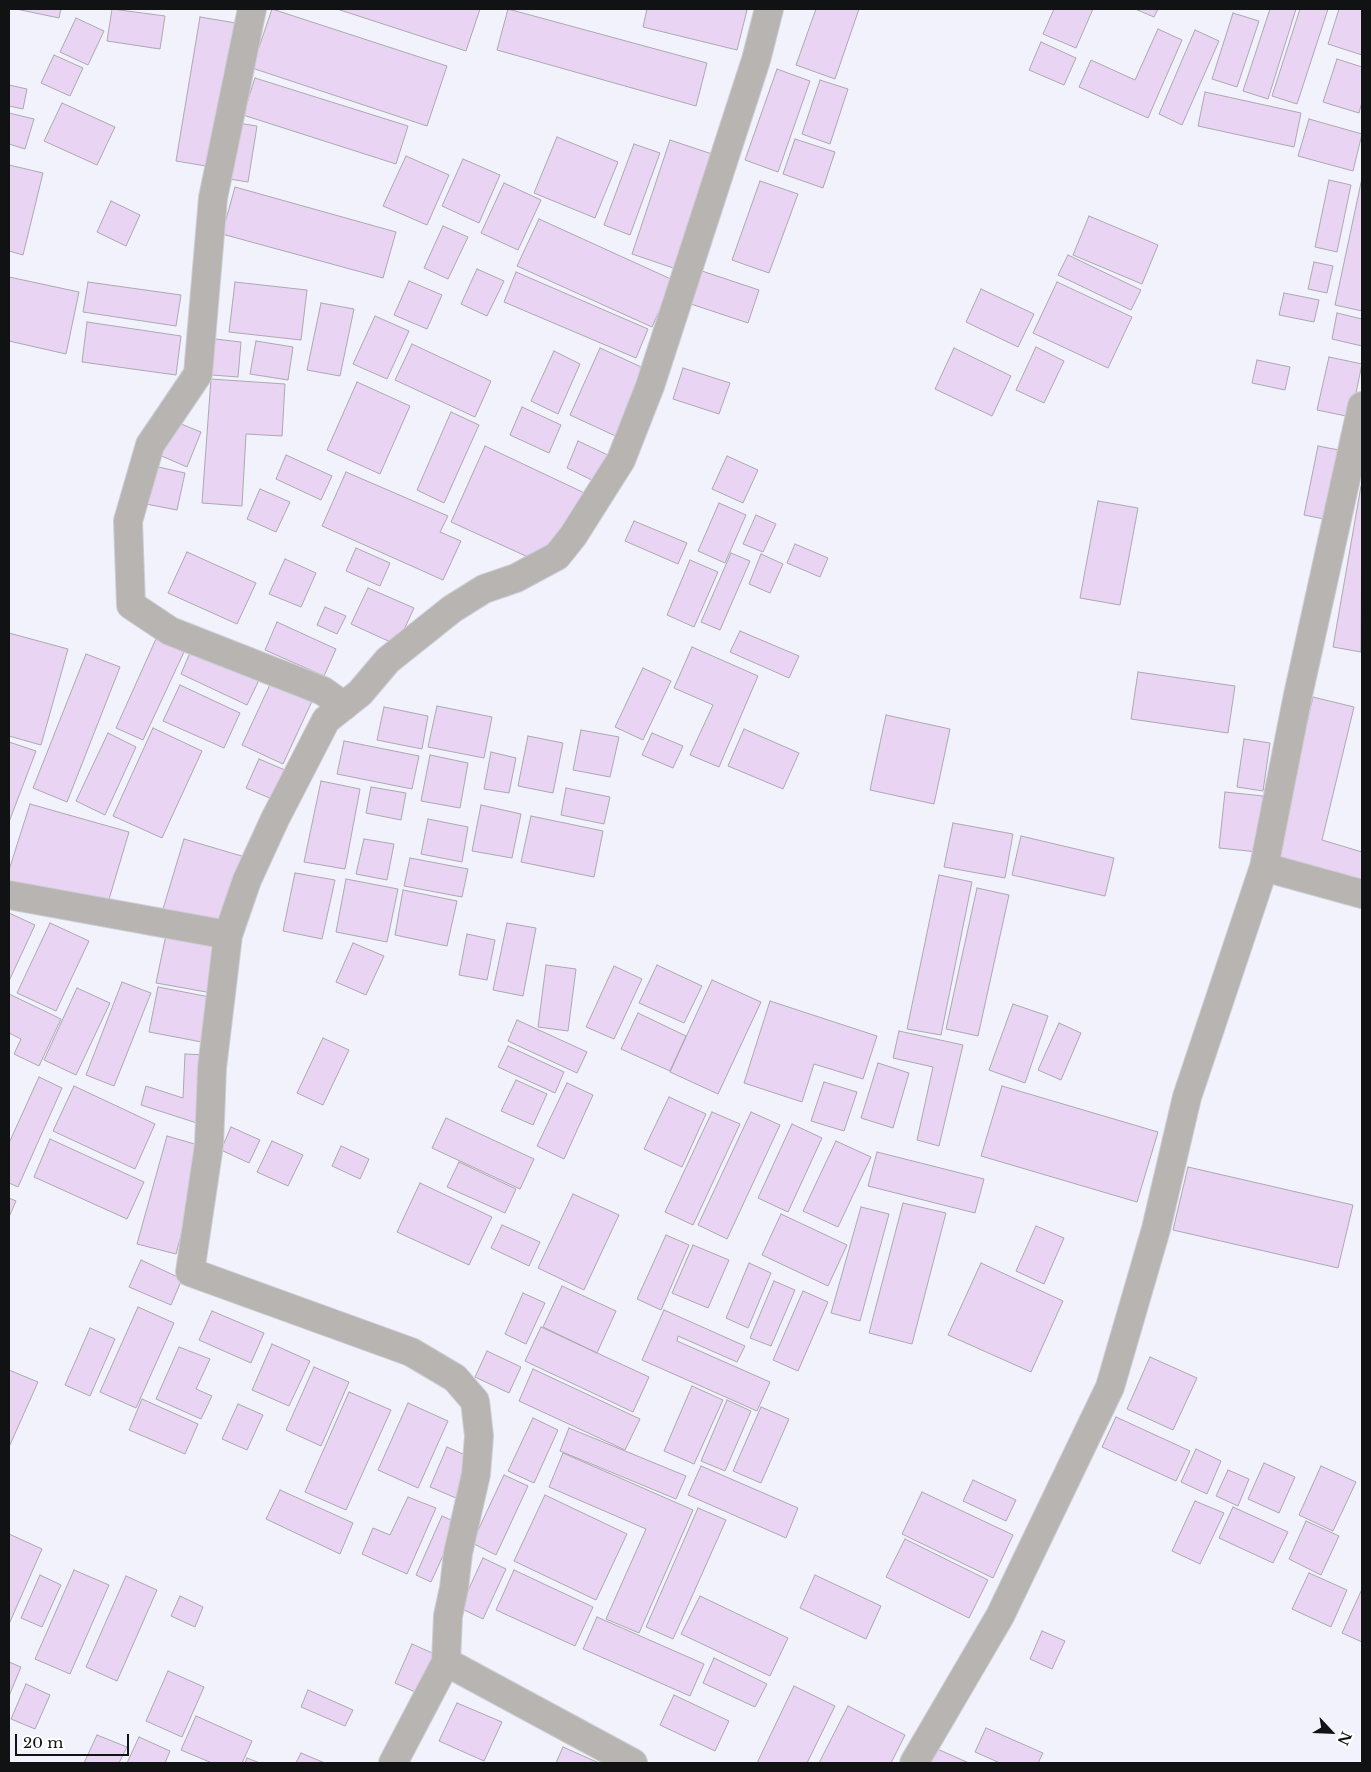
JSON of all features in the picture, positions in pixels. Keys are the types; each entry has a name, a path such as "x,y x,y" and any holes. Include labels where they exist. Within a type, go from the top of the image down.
{"street":[{"path":"252,9 214,198 198,374 150,445 128,521 131,605 170,631 323,691 344,706"},
{"path":"394,1763 446,1662 448,1616 454,1588 458,1553 476,1474 479,1436 475,1401 455,1378 411,1352 190,1272 209,1145 212,1068 228,935 247,880 274,819 326,720 360,693 388,660 452,609 484,589 516,578 557,556 573,536 621,460 650,386 756,60 769,9"},
{"path":"914,1763 1000,1616 1110,1387 1156,1229 1187,1097 1264,867 1298,695 1362,406"},
{"path":"1264,867 1362,894"},
{"path":"9,895 228,935"},
{"path":"446,1662 633,1763"}],"building":[{"path":"16,9 61,9 59,18"},
{"path":"112,9 165,16 160,49 107,41"},
{"path":"272,9 447,66 427,126 252,68"},
{"path":"337,9 480,9 466,51"},
{"path":"508,9 707,63 696,106 497,50"},
{"path":"647,9 747,10 737,50 643,27"},
{"path":"816,9 859,9 835,79 796,65"},
{"path":"1054,9 1093,9 1076,48 1043,34"},
{"path":"1135,9 1158,9 1154,17"},
{"path":"1270,9 1296,9 1268,99 1243,91"},
{"path":"1300,9 1328,9 1297,104 1272,96"},
{"path":"1339,9 1362,9 1362,55 1328,44"},
{"path":"1233,13 1259,21 1237,87 1212,79"},
{"path":"200,17 236,23 212,167 176,161"},
{"path":"76,18 104,31 88,65 60,52"},
{"path":"1158,29 1182,40 1148,118 1079,87 1091,60 1135,80"},
{"path":"1195,30 1219,41 1182,125 1159,114"},
{"path":"1041,42 1076,58 1064,85 1029,70"},
{"path":"54,55 83,68 70,96 41,83"},
{"path":"1337,59 1362,67 1362,102 1359,113 1323,102"},
{"path":"777,69 810,81 778,172 745,160"},
{"path":"255,78 408,126 396,164 243,115"},
{"path":"820,80 848,89 830,144 802,134"},
{"path":"9,85 27,89 23,109 9,106"},
{"path":"1205,92 1301,113 1294,147 1198,126"},
{"path":"62,103 115,127 97,165 44,141"},
{"path":"9,113 34,119 25,149 9,144"},
{"path":"1309,119 1362,134 1353,171 1298,156"},
{"path":"231,122 257,126 248,182 223,178"},
{"path":"557,137 618,162 595,218 534,193"},
{"path":"795,139 835,152 823,188 783,174"},
{"path":"670,140 718,156 679,270 632,254"},
{"path":"634,144 660,153 630,235 604,225"},
{"path":"406,156 449,175 427,225 383,206"},
{"path":"463,159 500,175 479,223 442,206"},
{"path":"9,165 43,173 23,255 9,251"},
{"path":"1362,178 1362,311 1335,305"},
{"path":"1329,180 1351,185 1337,252 1315,247"},
{"path":"760,181 798,194 769,273 732,260"},
{"path":"504,183 541,200 518,250 481,233"},
{"path":"235,187 396,232 383,278 222,234"},
{"path":"111,201 140,215 126,246 97,232"},
{"path":"1089,216 1158,245 1142,284 1073,255"},
{"path":"539,219 673,280 652,327 517,266"},
{"path":"443,226 468,237 448,279 424,268"},
{"path":"1068,255 1141,290 1131,310 1058,275"},
{"path":"1314,262 1333,266 1327,293 1308,289"},
{"path":"477,269 504,281 487,316 461,304"},
{"path":"702,271 759,290 748,323 691,304"},
{"path":"516,272 648,329 636,358 504,302"},
{"path":"9,277 79,292 66,354 9,341"},
{"path":"409,281 442,295 427,329 394,315"},
{"path":"88,282 181,295 176,326 83,312"},
{"path":"235,282 307,290 301,340 229,332"},
{"path":"1057,282 1132,317 1108,368 1033,333"},
{"path":"981,289 1034,314 1018,347 966,322"},
{"path":"1284,293 1319,300 1314,322 1279,315"},
{"path":"321,303 354,309 340,376 307,370"},
{"path":"1337,313 1362,319 1362,346 1332,339"},
{"path":"375,316 409,331 387,379 353,364"},
{"path":"87,322 181,336 176,375 82,362"},
{"path":"215,339 241,342 238,377 212,375"},
{"path":"256,341 293,347 288,380 250,374"},
{"path":"412,344 491,381 475,417 395,380"},
{"path":"1036,347 1064,361 1044,403 1016,390"},
{"path":"600,348 652,372 622,439 570,415"},
{"path":"954,348 1011,376 992,416 935,389"},
{"path":"554,351 580,364 558,414 531,401"},
{"path":"1329,357 1362,364 1351,417 1317,410"},
{"path":"1257,360 1290,367 1285,390 1252,383"},
{"path":"683,368 730,383 719,414 673,399"},
{"path":"211,379 285,384 282,436 246,434 242,506 202,503"},
{"path":"357,382 410,406 380,474 327,450"},
{"path":"522,407 561,425 549,453 510,435"},
{"path":"451,412 479,425 444,503 417,490"},
{"path":"171,420 201,432 187,467 157,454"},
{"path":"578,441 610,456 598,483 567,468"},
{"path":"485,446 593,497 539,562 451,522"},
{"path":"1318,446 1344,451 1329,520 1304,515"},
{"path":"286,455 332,476 321,500 276,479"},
{"path":"727,456 758,470 743,503 712,489"},
{"path":"154,466 185,473 177,510 146,504"},
{"path":"346,472 448,516 440,532 461,541 443,580 322,526"},
{"path":"1362,486 1361,652 1333,647"},
{"path":"260,489 290,502 276,532 247,519"},
{"path":"1098,501 1138,508 1120,605 1080,598"},
{"path":"719,503 746,515 725,563 698,551"},
{"path":"756,515 776,524 763,552 743,544"},
{"path":"634,521 687,543 678,564 625,541"},
{"path":"795,544 828,558 820,577 787,563"},
{"path":"356,548 390,563 380,586 346,571"},
{"path":"187,552 256,583 237,624 168,593"},
{"path":"731,553 750,561 720,630 701,622"},
{"path":"761,554 783,564 770,593 749,584"},
{"path":"285,559 316,573 301,607 269,594"},
{"path":"690,560 718,572 694,627 667,615"},
{"path":"368,588 414,608 397,645 351,624"},
{"path":"325,607 346,616 337,634 317,625"},
{"path":"277,622 336,649 324,676 265,650"},
{"path":"740,631 799,656 789,678 730,652"},
{"path":"9,633 68,649 41,745 9,736"},
{"path":"156,639 184,652 143,740 116,728"},
{"path":"692,647 758,676 719,767 690,755 713,705 674,688"},
{"path":"192,648 260,678 247,705 181,674"},
{"path":"86,654 120,667 67,802 33,788"},
{"path":"643,668 671,681 643,740 615,727"},
{"path":"1138,672 1235,686 1228,733 1131,719"},
{"path":"273,678 314,697 283,764 242,745"},
{"path":"180,685 240,713 224,748 163,721"},
{"path":"1313,697 1354,707 1322,840 1362,852 1362,887 1274,860"},
{"path":"437,706 492,717 484,758 428,747"},
{"path":"384,707 428,716 422,749 377,740"},
{"path":"886,715 950,729 934,804 870,790"},
{"path":"153,728 202,751 162,838 113,816"},
{"path":"744,729 799,753 783,789 728,766"},
{"path":"581,730 619,737 610,777 573,770"},
{"path":"108,733 136,747 105,815 76,801"},
{"path":"652,733 683,746 673,768 642,755"},
{"path":"528,736 563,743 553,793 518,786"},
{"path":"1244,739 1270,743 1263,791 1237,787"},
{"path":"344,741 419,756 412,789 337,774"},
{"path":"9,742 36,751 9,822"},
{"path":"491,752 516,758 509,793 484,789"},
{"path":"430,755 468,763 460,808 421,801"},
{"path":"259,759 292,773 279,802 246,788"},
{"path":"321,781 360,789 345,869 304,862"},
{"path":"371,787 406,793 401,820 366,813"},
{"path":"566,788 610,797 604,824 561,815"},
{"path":"1225,792 1263,796 1258,852 1219,848"},
{"path":"30,804 129,832 107,906 9,882 9,870"},
{"path":"481,805 521,814 512,858 472,851"},
{"path":"531,816 603,831 594,877 521,862"},
{"path":"428,819 468,827 462,862 421,854"},
{"path":"953,823 1013,834 1005,878 944,867"},
{"path":"1021,836 1114,858 1105,896 1012,875"},
{"path":"184,839 245,857 224,928 163,909"},
{"path":"364,839 394,844 387,880 356,874"},
{"path":"410,858 468,869 462,897 404,886"},
{"path":"295,873 335,880 322,939 283,931"},
{"path":"939,875 972,882 941,1035 907,1029"},
{"path":"346,879 398,889 387,942 336,932"},
{"path":"977,888 1009,895 978,1036 946,1029"},
{"path":"403,890 457,901 447,946 395,935"},
{"path":"9,913 35,925 9,981"},
{"path":"50,923 89,941 56,1011 17,993"},
{"path":"507,923 536,928 523,996 493,990"},
{"path":"167,930 222,940 212,993 156,983"},
{"path":"467,934 495,940 487,980 459,975"},
{"path":"353,943 384,956 366,995 336,982"},
{"path":"546,965 576,969 568,1031 538,1027"},
{"path":"657,965 702,986 684,1023 639,1003"},
{"path":"614,966 642,979 614,1039 586,1027"},
{"path":"712,980 761,1002 718,1094 670,1072"},
{"path":"122,982 151,993 114,1086 86,1075"},
{"path":"158,987 215,998 207,1043 149,1032"},
{"path":"77,988 110,1003 76,1075 44,1060"},
{"path":"9,994 61,1019 39,1066 14,1054 21,1039 9,1033"},
{"path":"770,1001 877,1036 863,1079 814,1064 802,1102 744,1083"},
{"path":"1013,1004 1048,1016 1025,1083 989,1070"},
{"path":"638,1013 686,1036 670,1071 621,1049"},
{"path":"517,1020 587,1052 577,1073 508,1041"},
{"path":"1059,1023 1081,1033 1061,1080 1038,1070"},
{"path":"899,1031 963,1045 939,1146 917,1140 933,1067 893,1058"},
{"path":"323,1038 349,1050 323,1105 297,1093"},
{"path":"508,1046 564,1072 555,1093 498,1067"},
{"path":"185,1054 208,1055 203,1125 141,1105 146,1086 183,1098"},
{"path":"878,1063 909,1073 893,1128 861,1118"},
{"path":"39,1077 62,1088 18,1187 9,1183 9,1143"},
{"path":"516,1080 547,1094 533,1125 501,1111"},
{"path":"824,1082 857,1092 844,1131 811,1121"},
{"path":"567,1083 593,1095 564,1159 537,1146"},
{"path":"74,1086 155,1124 135,1169 53,1131"},
{"path":"1002,1086 1158,1132 1137,1202 981,1156"},
{"path":"669,1097 706,1114 682,1167 644,1149"},
{"path":"712,1112 740,1124 693,1225 665,1212"},
{"path":"751,1112 780,1125 727,1239 698,1225"},
{"path":"446,1118 534,1159 520,1189 432,1148"},
{"path":"792,1124 822,1138 788,1212 758,1198"},
{"path":"231,1127 260,1140 249,1163 221,1150"},
{"path":"167,1136 205,1147 176,1254 137,1244"},
{"path":"50,1139 144,1182 127,1219 34,1177"},
{"path":"272,1141 303,1155 288,1186 257,1172"},
{"path":"836,1141 871,1157 838,1227 803,1211"},
{"path":"341,1146 369,1159 360,1179 332,1166"},
{"path":"877,1152 984,1179 975,1213 868,1186"},
{"path":"459,1162 516,1189 505,1213 447,1187"},
{"path":"1188,1167 1353,1205 1338,1268 1173,1230"},
{"path":"420,1183 492,1217 469,1265 397,1232"},
{"path":"573,1194 619,1215 584,1290 538,1268"},
{"path":"9,1198 16,1201 9,1217"},
{"path":"903,1203 946,1213 912,1344 869,1333"},
{"path":"861,1207 889,1214 860,1321 831,1313"},
{"path":"781,1214 847,1245 828,1286 762,1255"},
{"path":"502,1225 540,1242 529,1266 491,1248"},
{"path":"1036,1226 1064,1238 1044,1284 1016,1271"},
{"path":"666,1235 689,1245 661,1310 637,1299"},
{"path":"693,1245 729,1260 708,1308 672,1293"},
{"path":"141,1260 182,1279 171,1305 129,1287"},
{"path":"749,1263 771,1273 748,1328 726,1318"},
{"path":"981,1263 1063,1301 1031,1372 948,1335"},
{"path":"774,1281 795,1290 771,1346 750,1338"},
{"path":"562,1286 616,1311 597,1353 543,1327"},
{"path":"803,1291 828,1302 798,1371 773,1360"},
{"path":"523,1293 545,1303 526,1344 505,1334"},
{"path":"138,1307 174,1323 136,1408 100,1392"},
{"path":"664,1310 745,1346 737,1362 678,1336 677,1341 770,1382 757,1411 642,1360"},
{"path":"212,1311 264,1333 251,1363 199,1340"},
{"path":"541,1327 649,1377 633,1412 525,1361"},
{"path":"90,1328 115,1339 90,1396 65,1385"},
{"path":"272,1344 310,1361 289,1406 252,1390"},
{"path":"179,1347 210,1359 196,1389 212,1396 201,1419 156,1399"},
{"path":"487,1351 521,1367 509,1393 475,1377"},
{"path":"1150,1357 1197,1378 1173,1430 1127,1409"},
{"path":"314,1367 349,1382 321,1446 286,1430"},
{"path":"533,1369 640,1419 625,1450 519,1401"},
{"path":"9,1370 38,1382 9,1447"},
{"path":"692,1386 723,1400 694,1464 664,1451"},
{"path":"349,1392 391,1410 346,1510 305,1492"},
{"path":"142,1399 198,1424 185,1454 129,1430"},
{"path":"727,1400 751,1411 725,1471 701,1461"},
{"path":"408,1403 448,1421 418,1488 378,1470"},
{"path":"238,1404 263,1415 247,1450 222,1439"},
{"path":"761,1407 789,1419 761,1483 733,1471"},
{"path":"1116,1417 1190,1451 1176,1481 1102,1447"},
{"path":"533,1418 558,1430 534,1483 508,1471"},
{"path":"569,1428 686,1476 676,1499 560,1451"},
{"path":"447,1447 474,1459 456,1498 430,1487"},
{"path":"1196,1449 1221,1461 1207,1494 1181,1482"},
{"path":"563,1453 693,1510 639,1633 606,1619 646,1529 549,1487"},
{"path":"1264,1463 1295,1477 1279,1513 1248,1499"},
{"path":"701,1466 798,1508 786,1538 688,1495"},
{"path":"1321,1466 1356,1482 1333,1531 1299,1515"},
{"path":"1228,1470 1249,1479 1238,1506 1216,1496"},
{"path":"504,1475 528,1486 496,1555 472,1543"},
{"path":"973,1480 1016,1500 1006,1521 963,1501"},
{"path":"280,1490 353,1523 340,1554 266,1519"},
{"path":"922,1492 1013,1535 993,1578 902,1534"},
{"path":"545,1495 627,1534 596,1600 514,1561"},
{"path":"408,1497 436,1508 407,1574 362,1554 373,1528 390,1535"},
{"path":"1195,1501 1224,1513 1200,1564 1172,1551"},
{"path":"1233,1507 1288,1532 1273,1563 1219,1538"},
{"path":"698,1508 726,1520 673,1639 646,1627"},
{"path":"442,1516 458,1523 431,1582 416,1575"},
{"path":"1306,1521 1339,1536 1321,1575 1289,1559"},
{"path":"9,1534 42,1549 9,1624"},
{"path":"905,1539 988,1580 969,1618 886,1577"},
{"path":"483,1558 506,1569 483,1619 460,1608"},
{"path":"74,1570 109,1585 70,1674 35,1659"},
{"path":"514,1570 593,1607 575,1646 496,1610"},
{"path":"1309,1573 1347,1590 1331,1627 1292,1609"},
{"path":"40,1575 61,1585 42,1627 21,1618"},
{"path":"815,1575 881,1606 866,1639 800,1608"},
{"path":"126,1576 157,1590 117,1681 86,1667"},
{"path":"1362,1589 1362,1642 1342,1633"},
{"path":"180,1596 203,1607 195,1627 171,1616"},
{"path":"700,1596 788,1638 770,1676 681,1634"},
{"path":"597,1617 704,1664 690,1696 583,1649"},
{"path":"1042,1631 1065,1641 1052,1669 1030,1659"},
{"path":"412,1644 439,1656 422,1695 395,1683"},
{"path":"714,1658 767,1684 755,1707 703,1683"},
{"path":"9,1662 21,1667 9,1696"},
{"path":"168,1671 204,1687 182,1737 146,1721"},
{"path":"26,1684 50,1695 35,1729 11,1719"},
{"path":"794,1686 835,1706 807,1763 757,1763"},
{"path":"308,1690 353,1710 345,1726 301,1707"},
{"path":"674,1695 729,1721 715,1751 660,1725"},
{"path":"457,1703 502,1722 484,1761 439,1741"},
{"path":"848,1706 905,1735 891,1763 819,1763"},
{"path":"196,1716 252,1741 242,1763 212,1763 181,1750"},
{"path":"986,1728 1043,1753 1038,1763 1000,1763 975,1752"},
{"path":"97,1735 127,1747 119,1763 84,1763"},
{"path":"139,1737 170,1751 165,1763 127,1763"},
{"path":"563,1747 599,1763 556,1763"},
{"path":"935,1748 969,1763 928,1763"},
{"path":"301,1753 325,1763 296,1763"},
{"path":"247,1758 260,1763 245,1763"}]}
